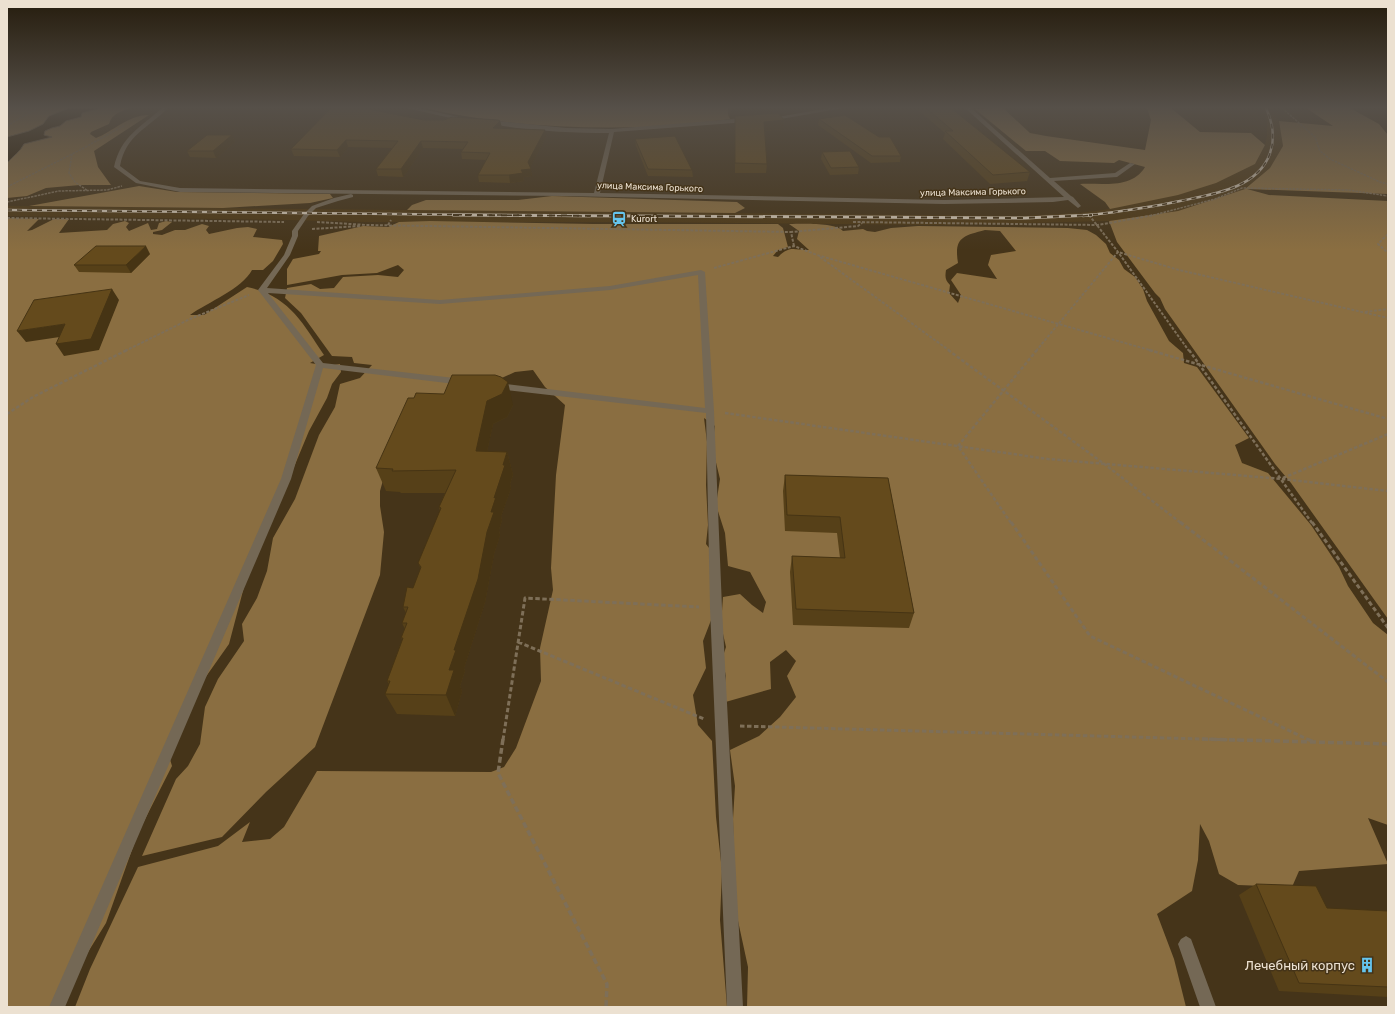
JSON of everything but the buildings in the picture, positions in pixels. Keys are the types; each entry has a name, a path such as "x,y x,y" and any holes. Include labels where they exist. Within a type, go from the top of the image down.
{"street":[{"path":"120,155 117,167 138,182"},
{"path":"597,194 606,155"},
{"path":"1022,155 1071,198 1078,206"},
{"path":"1050,180 1117,175 1132,164"},
{"name":"улица Максима Горького","path":"138,182 180,190 597,194 793,200 944,202 1053,200 1071,198"},
{"path":"262,290 287,255 295,236 295,231 300,222 314,207 336,199 354,196 521,198 565,194"},
{"path":"262,290 440,302 610,288 701,272 710,411 716,608 734,1007"},
{"path":"262,290 320,366 468,383"},
{"path":"57,1007 286,479 320,366"},
{"path":"492,386 710,411"},
{"path":"1186,944 1208,1007"}],"path":[{"path":"7,187 69,155"},
{"path":"72,155 69,173 76,182 88,191"},
{"path":"1325,155 1330,159 1380,182 1388,184"},
{"path":"7,202 59,191 108,190 138,182"},
{"path":"853,222 1098,224 1150,216 1215,199 1242,188 1348,190 1388,196"},
{"path":"1090,216 1098,224 1388,628"},
{"path":"7,218 331,222 367,225 791,232 858,226 863,223"},
{"path":"388,225 391,220"},
{"path":"295,231 367,225"},
{"path":"791,232 794,246"},
{"path":"1388,234 1378,244 1388,253"},
{"path":"701,272 794,246 817,256 1388,419"},
{"path":"1118,252 1179,270 1388,318"},
{"path":"958,446 1118,252"},
{"path":"817,256 1103,463 1388,682"},
{"path":"7,414 33,397 190,319 262,290"},
{"path":"1361,312 1388,309"},
{"path":"710,411 1048,459 1282,479 1388,490"},
{"path":"1282,479 1388,434"},
{"path":"958,446 1090,636 1314,742"},
{"path":"606,1007 607,984 498,773 525,598 716,608"},
{"path":"518,642 721,726 1388,744"}],"shaded area":[{"path":"7,155 15,155 7,163"},
{"path":"15,155 95,155 98,167 111,185 80,185 46,188 27,196 7,198 7,163"},
{"path":"1051,155 1260,155 1255,164 1216,183 1178,195 1110,209 1105,202 1080,184 1125,182 1133,179 1145,167 1119,160 1114,163 1060,161"},
{"path":"1260,155 1277,155 1270,168 1245,189 1178,211 1109,221 936,225 619,222 364,222 7,216 7,206 1020,216 1080,213 1110,209 1255,164"},
{"path":"1277,155 1388,155 1388,194 1247,189 1269,195 1388,201 1388,619 1291,483 1275,464 1165,309 1160,298 1117,242 1109,221 1178,211 1245,189 1270,168"},
{"path":"139,186 177,192 330,194 333,198 310,203 223,208 29,206"},
{"path":"552,196 737,202 745,208 735,213 407,210 412,205 426,200 518,200"},
{"path":"7,218 39,219 27,231 54,219 69,219 59,233 107,230 113,224 125,221 129,223 126,227 129,231 148,223 151,230 157,229 159,223 166,221 172,222 162,230 153,232 153,234 162,235 175,230 185,230 202,224 209,226 206,230 209,234 248,227 257,229 253,237 282,240 283,244 273,261 263,270 252,270 241,283 233,289 190,315 204,315 247,287 261,291 284,304 293,312 309,332 324,355 310,363 328,366 340,364 341,372 332,384 327,398 309,431 244,587 229,644 193,695 167,749 172,766 138,833 106,923 54,1007 7,1007"},
{"path":"399,222 778,224 783,228 788,247 778,250 773,256 778,257 790,249 809,250 797,239 799,231 789,224 825,225 839,228 843,231 863,229 875,232 891,228 918,226 1068,228 1087,230 1096,235 1106,244 1110,253 1119,260 1124,269 1135,277 1143,289 1147,301 1169,341 1183,353 1184,363 1197,367 1249,438 1235,445 1242,463 1268,473 1311,525 1339,567 1348,586 1373,623 1388,635 1388,825 1368,818 1388,864 1299,871 1292,887 1238,885 1219,874 1209,841 1200,824 1198,860 1192,891 1157,914 1174,959 1186,1007 747,1007 748,967 735,907 733,819 735,786 730,750 759,736 780,717 796,697 787,676 796,661 786,650 770,662 771,689 722,703 726,676 722,659 726,647 721,625 723,597 740,594 763,613 766,602 750,572 728,566 725,533 716,505 720,479 712,446 715,426 704,418 707,442 706,485 708,525 706,544 719,561 713,615 703,641 706,668 693,695 698,725 712,741 716,817 722,871 720,920 727,1007 75,1007 90,969 138,867 218,846 250,822 242,842 270,839 284,827 317,771 491,772 504,767 516,748 541,681 540,648 553,590 551,568 556,475 565,405 545,387 533,370 515,372 477,389 387,466 380,491 380,506 384,532 380,575 315,747 266,792 222,837 142,856 176,779 188,766 200,744 205,707 218,679 244,641 242,624 257,598 267,571 273,538 295,499 319,435 335,407 340,384 360,378 372,365 354,363 352,357 332,356 301,313 285,298 287,288 311,284 320,289 334,288 343,277 378,275 398,277 404,270 398,265 377,273 342,275 287,285 287,269 293,259 319,254 321,251 318,251 319,236 363,226 388,227","holes":["985,230 1000,231 1016,251 991,255 988,265 997,279 957,273 951,280 961,295 958,303 949,293 950,285 946,280 946,270 958,263 957,248 961,239 965,236"]}],"railway":[{"path":"1090,215 1144,208 1202,197 1230,189 1249,180 1258,172 1269,155"},
{"path":"7,210 534,215"},
{"path":"453,215 534,215"},
{"path":"534,215 1025,218 1090,215"},
{"path":"534,215 590,216"},
{"path":"1083,216 1090,215"}],"place":[{"name":"Kurort","path":"619,219"},
{"name":"Лечебный корпус","path":"1367,965"}]}
